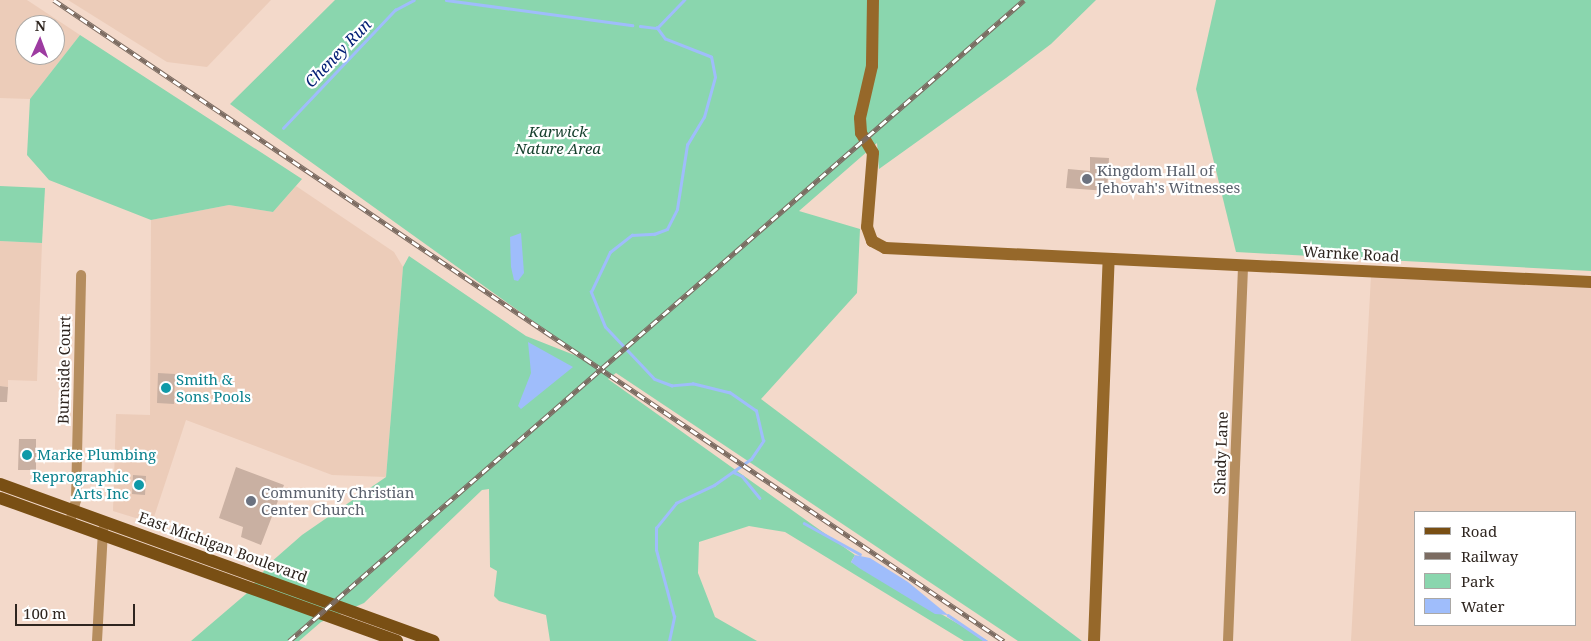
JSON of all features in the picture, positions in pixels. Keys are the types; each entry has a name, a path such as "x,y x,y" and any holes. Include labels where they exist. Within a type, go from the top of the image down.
{"main road":[{"name":"East Michigan Boulevard","path":"0,484 75,509 434,641"},
{"name":"East Michigan Boulevard","path":"0,498 397,641"}],"street":[{"name":"Warnke Road","path":"873,0 872,66 860,118 861,133 873,152 867,228 872,241 885,248 1591,282"},
{"path":"1094,641 1109,259"},
{"name":"Shady Lane","path":"1228,641 1243,266"},
{"name":"Burnside Court","path":"69,523 75,509 81,276"},
{"path":"97,641 100,535 106,521"}],"shaded area":[{"path":"0,0 27,0 50,15 15,15 15,65 57,65 30,99 0,98"},
{"path":"68,0 271,0 207,67 167,62"},
{"path":"65,25 80,35 65,54"},
{"path":"296,186 394,252 403,267 386,477 332,475 186,420 152,523 113,511 116,414 150,415 151,220 229,205 273,212"},
{"path":"0,241 42,243 37,381 8,380 8,387 0,386"},
{"path":"1371,276 1591,286 1591,641 1351,641"}],"green space":[{"name":"Karwick Nature Area","path":"335,0 1096,0 1051,44 879,169 877,143 799,211 860,229 857,293 761,399 1082,641 1018,641 616,373 608,379 855,555 851,562 988,641 964,641 785,532 749,526 699,542 698,573 715,617 757,641 550,641 546,615 499,601 494,596 497,571 490,567 489,489 482,490 364,603 321,622 299,641 191,641 246,594 270,563 302,535 386,477 403,267 409,256 526,336 587,360 230,104"},
{"path":"1216,0 1591,0 1591,271 1236,252 1196,89"},
{"path":"80,35 302,179 273,212 229,205 151,220 49,180 27,155 30,99 57,65 65,65 65,54"},
{"path":"0,186 45,188 42,243 0,241"}],"water":[{"path":"521,233 524,273 518,281 514,280 511,267 510,237"},
{"path":"528,342 573,367 521,409 518,406 531,373"},
{"path":"855,555 870,558 908,582 948,615 935,614 859,568 851,562"}],"building":[{"name":"Kingdom Hall of Jehovah's Witnesses","path":"1090,157 1109,158 1107,191 1066,188 1068,169 1090,171"},
{"name":"Smith & Sons Pools","path":"158,373 175,374 174,404 157,403"},
{"path":"0,386 8,387 7,402 0,402"},
{"name":"Marke Plumbing","path":"19,439 36,439 36,470 18,470"},
{"name":"Community Christian Center Church","path":"236,467 284,485 261,545 241,537 243,527 219,518"},
{"name":"Reprographic Arts Inc","path":"133,475 146,476 145,495 132,494"}],"waterway":[{"name":"Cheney Run","path":"283,128 395,10 414,0"},
{"name":"Cheney Run","path":"446,0 632,25"},
{"path":"669,641 674,617 656,550 656,528 676,503 714,485 751,459 763,441 756,411 730,393 693,384 672,386 654,379 605,327 591,292 610,252 632,235 654,234 667,229 677,209 687,145 704,117 715,77 711,57 665,39 657,28 684,0"},
{"name":"Cheney Run","path":"640,26 657,28"},
{"path":"733,472 742,476 760,498"},
{"path":"804,523 860,554"},
{"path":"948,615 986,641"}],"railway":[{"path":"54,0 1004,641"},
{"path":"289,641 1024,0"}],"place":[{"name":"Kingdom Hall of Jehovah's Witnesses","path":"1087,179"},
{"name":"Smith & Sons Pools","path":"166,388"},
{"name":"Marke Plumbing","path":"27,455"},
{"name":"Reprographic Arts Inc","path":"139,485"},
{"name":"Community Christian Center Church","path":"251,501"}]}
